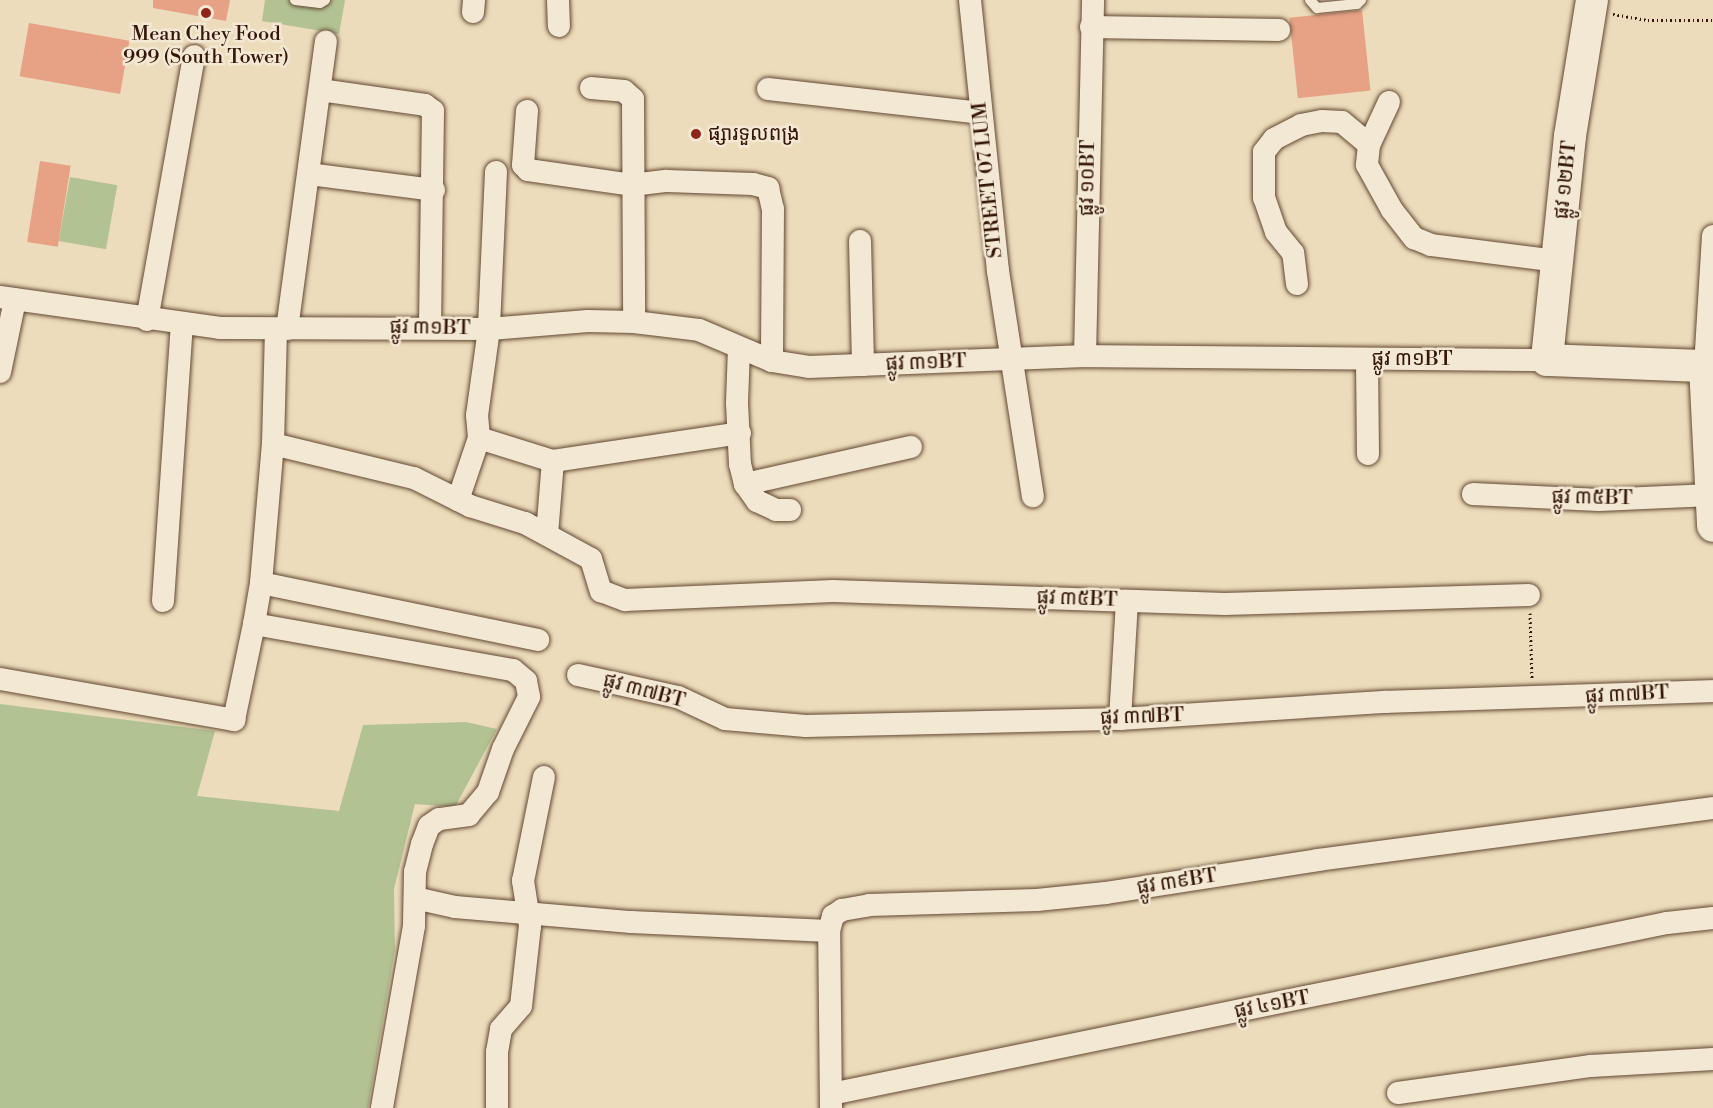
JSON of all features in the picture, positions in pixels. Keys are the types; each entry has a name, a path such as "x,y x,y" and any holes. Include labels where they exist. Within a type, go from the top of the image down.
{"street":[{"path":"558,0 559,26"},
{"name":"STREET 07 LUM","path":"970,0 998,271 1033,496"},
{"name":"ផ្លូវ ១០BT","path":"1085,356 1093,0"},
{"name":"ផ្លូវ ១២BT","path":"1547,360 1570,136 1592,5"},
{"path":"1091,27 1279,30"},
{"path":"0,679 234,720 261,583 281,329 309,174 326,42"},
{"path":"147,320 194,56"},
{"path":"591,88 624,91 633,99 634,322"},
{"path":"768,89 981,113"},
{"path":"320,90 425,105 433,111 434,190 430,328"},
{"path":"1389,102 1369,145 1367,165 1392,210 1414,238 1431,245 1557,261"},
{"path":"527,111 523,165 528,170 632,184 702,182 768,188 773,209 771,361"},
{"path":"1297,284 1293,254 1276,232 1264,198 1264,152 1274,138 1301,125 1322,121 1342,122 1369,145"},
{"path":"458,500 479,438 477,415 489,329 496,172"},
{"path":"309,174 434,190"},
{"path":"1713,236 1709,366 1710,495 1713,526"},
{"path":"860,241 863,365"},
{"path":"0,372 8,298"},
{"name":"ផ្លូវ ៣១BT","path":"8,298 182,324 281,329 489,329 588,321 634,322 699,330 771,361 809,367 1085,356 1547,360 1709,366"},
{"path":"163,601 182,324"},
{"path":"739,348 736,392 740,464 745,484 757,501 776,510 790,510"},
{"path":"1367,359 1368,454"},
{"path":"479,438 554,461 740,433"},
{"path":"273,444 414,478 458,500 547,534 554,461"},
{"path":"745,484 911,447"},
{"name":"ផ្លូវ ៣៥BT","path":"1473,495 1599,500 1710,495"},
{"name":"ផ្លូវ ៣៥BT","path":"547,534 591,559 601,591 625,600 833,591 1225,604 1529,595"},
{"path":"261,583 538,640"},
{"path":"1120,719 1127,601"},
{"path":"254,624 513,670 526,681 529,698 503,749 488,792 469,815 439,819 429,826 415,872 414,926 382,1108"},
{"name":"ផ្លូវ ៣៧BT","path":"578,675 668,694 725,719 759,725 1120,719 1386,702 1532,699 1713,691"},
{"path":"497,1108 497,1052 501,1029 521,1006 530,911 523,881 544,777"},
{"name":"ផ្លូវ ៣៩BT","path":"829,931 833,916 842,910 869,905 1037,900 1106,893 1713,808"},
{"path":"415,898 455,908 530,911 719,929 829,931 831,1101"},
{"name":"ផ្លូវ ៤១BT","path":"831,1101 1667,923 1713,918"},
{"path":"1398,1093 1591,1066 1713,1059"}],"lane":[{"path":"295,0 320,3 324,0"},
{"path":"1310,0 1317,8 1357,4 1361,0"}],"path":[{"path":"1592,5 1648,20 1713,20"},
{"path":"1529,595 1532,699"}],"green space":[{"path":"265,0 345,0 339,34 262,21"},
{"path":"70,177 117,185 106,249 59,241"},
{"path":"0,704 215,731 197,796 339,811 363,725 466,722 497,729 455,807 415,804 394,889 395,949 368,1108 0,1108"}],"building":[{"name":"Mean Chey Food 999 (South Tower)","path":"153,0 230,0 226,21 153,8"},
{"path":"1362,10 1370,91 1298,98 1289,18"},
{"path":"29,23 129,41 120,94 20,76"},
{"path":"40,161 71,166 58,247 27,242"}],"place":[{"name":"Mean Chey Food 999 (South Tower)","path":"206,13"},
{"name":"ផ្សារទួលពង្រ","path":"696,134"}]}
